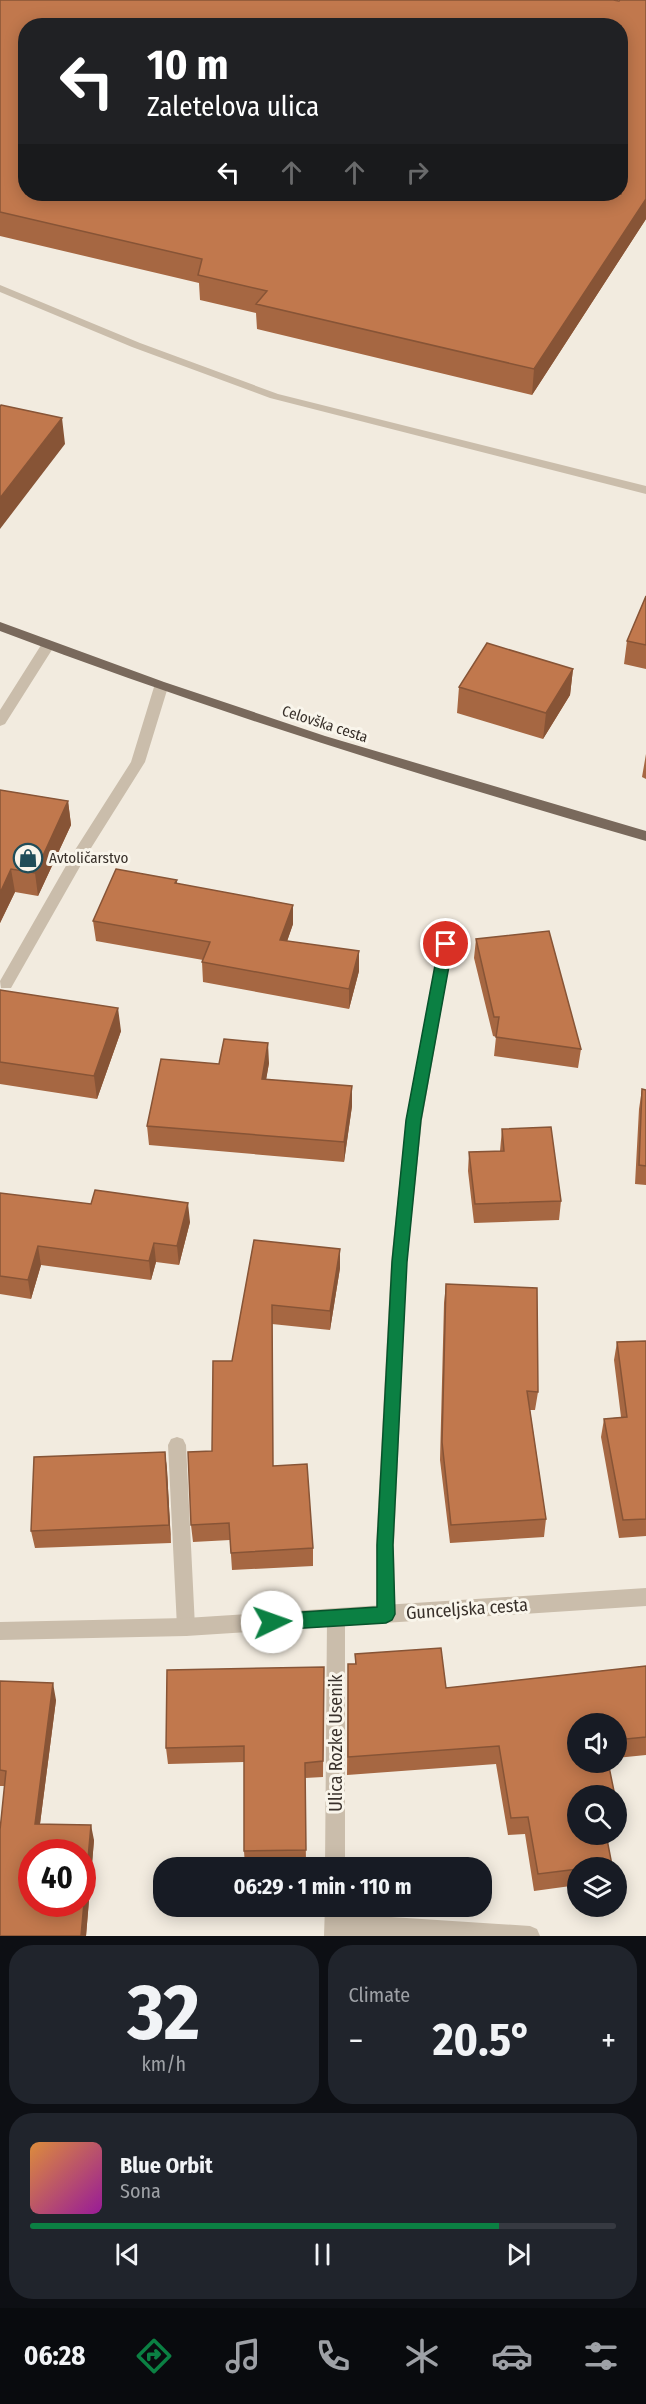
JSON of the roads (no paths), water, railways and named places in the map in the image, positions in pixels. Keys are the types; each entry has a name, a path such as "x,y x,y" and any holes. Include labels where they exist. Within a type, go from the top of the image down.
{"main road":[{"name":"Celovška cesta","path":"0,626 161,687 430,775 646,836"}],"street":[{"path":"618,0 646,5"},
{"path":"0,288 136,345 274,396 646,490"},
{"path":"0,722 48,645"},
{"path":"6,984 80,854 138,762 161,687"},
{"path":"386,1614 385,1545 399,1262 414,1120 446,944"},
{"path":"177,1446 186,1627"},
{"name":"Gunceljska cesta","path":"0,1631 186,1627 646,1597"},
{"name":"Ulica Rozke Usenik","path":"335,1857 336,1618"},
{"path":"335,1922 530,1936"}],"place":[{"name":"Avtoličarstvo","path":"28,858"}]}
